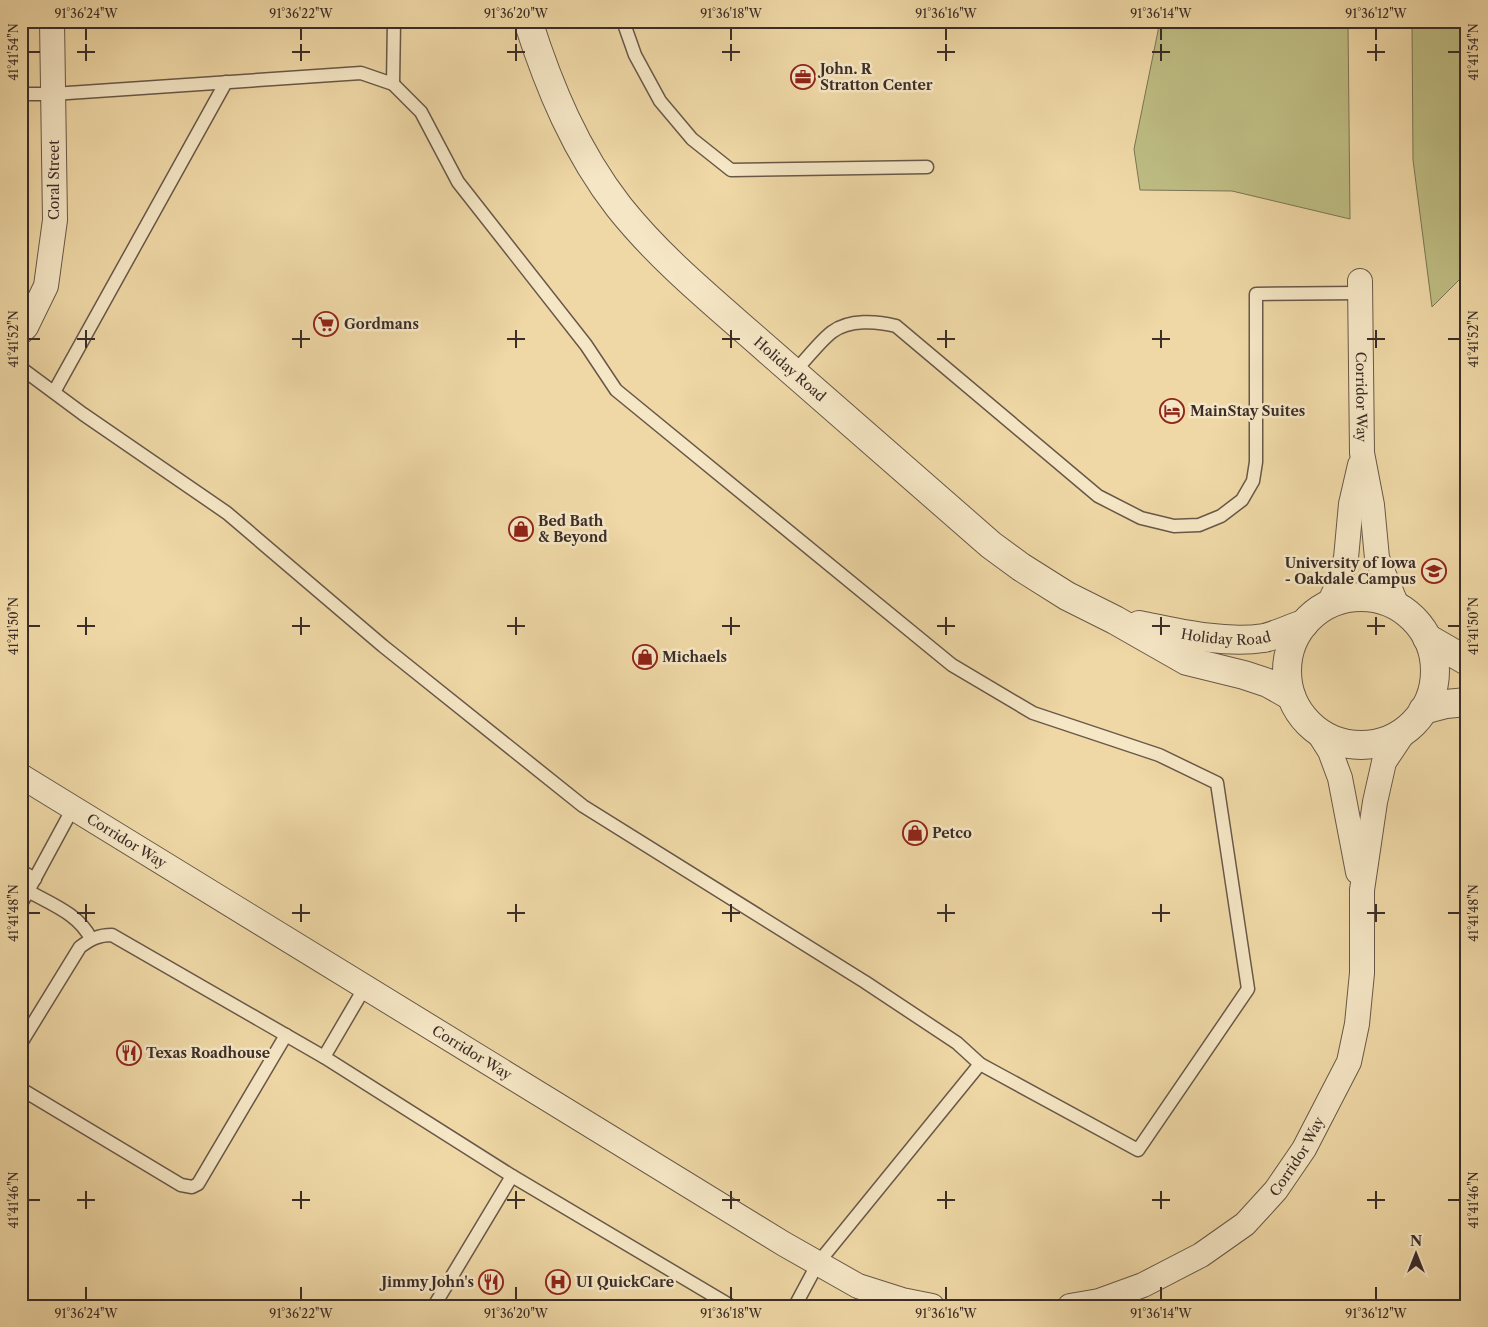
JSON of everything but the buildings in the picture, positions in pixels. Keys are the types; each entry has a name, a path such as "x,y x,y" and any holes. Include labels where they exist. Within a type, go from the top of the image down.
{"street":[{"name":"Coral Street","path":"21,332 26,327 46,286 55,220 52,21"},
{"name":"Holiday Road","path":"528,21 560,109 586,158 619,207 668,261 991,545 1021,567 1067,596 1115,620 1187,661 1230,671 1268,683 1291,696"},
{"name":"Corridor Way","path":"1360,287 1362,453 1372,505 1377,558 1398,608"},
{"name":"Corridor Way","path":"1328,606 1340,580 1346,558 1351,504 1362,453"},
{"name":"Holiday Road","path":"1415,720 1434,684 1434,658 1427,638 1412,617 1391,602 1369,597 1343,598 1312,614 1296,634 1288,653 1286,679 1291,696 1304,719 1316,730 1338,741 1366,744 1391,738 1415,720 1446,704 1467,702"},
{"name":"Holiday Road","path":"1115,620 1218,639 1264,638 1304,624"},
{"name":"Holiday Road","path":"1427,638 1467,661"},
{"name":"Corridor Way","path":"1070,1306 1099,1301 1143,1285 1201,1255 1245,1224 1276,1190 1304,1149 1349,1062 1357,1024 1362,973 1362,890 1375,802 1384,762 1415,720"},
{"name":"Corridor Way","path":"1316,730 1330,751 1340,778 1362,890"},
{"name":"Corridor Way","path":"21,776 818,1264 858,1286 902,1300 932,1306"}],"lane":[{"path":"392,84 394,21"},
{"path":"623,21 635,55 660,100 692,139 731,170 927,167"},
{"path":"21,94 53,94 361,73 392,84 421,112 458,182 586,345 616,390 952,665 1033,713 1159,755 1217,783 1248,989 1138,1150 980,1064 957,1043 866,982 583,806 383,646 227,513 21,368"},
{"path":"54,392 226,82"},
{"path":"794,372 833,331 865,322 878,322 896,326 1098,496 1141,518 1174,526 1200,525 1221,516 1242,500 1253,481 1256,462 1256,294 1360,287"},
{"path":"21,904 73,808"},
{"path":"21,871 35,879"},
{"path":"28,891 70,914 80,922 91,939"},
{"path":"21,1043 80,947 102,934 112,934 324,1057 512,1176 731,1306"},
{"path":"324,1057 365,987"},
{"path":"21,1089 181,1185 192,1186 198,1184 286,1035"},
{"path":"795,1306 818,1264 980,1064"},
{"path":"434,1306 512,1176"}],"shaded area":[{"path":"1160,21 1348,21 1350,219 1232,191 1140,190 1134,149"},
{"path":"1412,21 1467,21 1467,272 1432,307 1413,160"}],"place":[{"name":"John. R Stratton Center","path":"803,77"},
{"name":"Gordmans","path":"326,324"},
{"name":"MainStay Suites","path":"1172,411"},
{"name":"Bed Bath & Beyond","path":"521,529"},
{"name":"University of Iowa - Oakdale Campus","path":"1434,571"},
{"name":"Michaels","path":"645,657"},
{"name":"Petco","path":"915,833"},
{"name":"Texas Roadhouse","path":"129,1053"},
{"name":"Jimmy John's","path":"491,1282"},
{"name":"UI QuickCare","path":"558,1282"}]}
